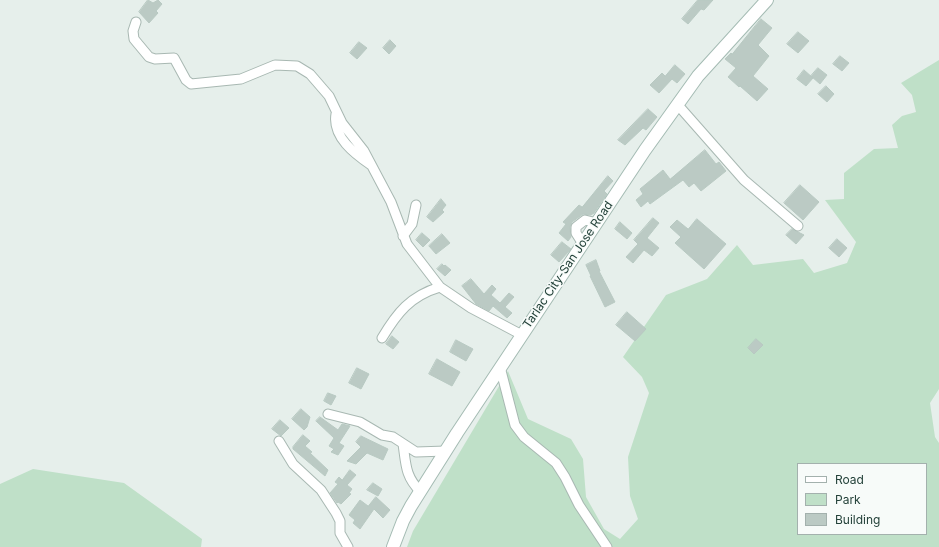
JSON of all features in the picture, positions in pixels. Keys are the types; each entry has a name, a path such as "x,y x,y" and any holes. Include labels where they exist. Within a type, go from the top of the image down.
{"main road":[{"name":"Tarlac City-San Jose Road","path":"393,547 402,521 420,491 500,367 677,104 703,70 768,0"}],"street":[{"path":"136,22 133,31 134,39 147,55 155,59 174,58 186,80 191,84 241,79 268,66 290,65 303,69 317,80 329,96 347,129 360,143 391,202 403,236 412,251 429,270 440,287 471,308 522,335"},
{"path":"677,104 744,180 798,226"},
{"path":"403,236 412,224 416,205"},
{"path":"382,338 394,318 403,308 420,294 440,287"},
{"path":"500,367 515,425 524,437 549,456 559,467 581,509 607,547"},
{"path":"328,414 360,422 377,434 393,437 416,452 446,451"},
{"path":"279,441 292,464 321,490 336,513 340,521 340,533 348,547"},
{"path":"403,444 410,480 420,491"}],"green space":[{"path":"939,60 939,389 930,403 935,437 939,443 939,547 407,547 413,531 508,371 528,419 571,439 583,459 586,497 604,529 620,539 638,519 630,496 628,457 649,393 642,377 623,357 666,295 707,279 737,245 753,265 803,259 814,273 847,263 856,242 825,200 844,199 844,173 874,149 898,148 892,125 902,116 916,112 912,95 901,83"},
{"path":"33,469 124,483 202,539 201,547 0,547 0,484"}],"building":[{"path":"148,0 153,3 158,0 162,4 156,11 158,13 149,23 139,12"},
{"path":"698,0 713,0 704,10 701,9 688,24 682,19"},
{"path":"761,19 772,28 758,45 769,56 753,76 768,89 757,101 728,77 736,68 725,59 731,53 732,54"},
{"path":"798,32 809,41 798,53 787,44"},
{"path":"390,40 396,46 389,54 383,48"},
{"path":"359,42 367,48 357,59 350,53"},
{"path":"840,56 849,63 842,71 833,64"},
{"path":"675,65 685,74 677,83 672,79 659,93 650,85 662,73 665,76"},
{"path":"818,68 827,75 820,84 811,76"},
{"path":"804,70 813,78 806,86 797,79"},
{"path":"826,86 834,94 827,102 818,94"},
{"path":"648,109 657,117 646,130 643,128 625,145 618,140"},
{"path":"705,150 716,164 719,162 726,171 701,191 694,183 689,187 683,180 650,204 648,201 641,207 636,200 643,194 640,189 663,170 670,179"},
{"path":"608,176 613,181 604,191 607,194 594,213 591,215 583,214 572,222 570,227 571,237 568,241 559,233 566,224 563,222 579,205 582,207"},
{"path":"800,185 819,202 803,220 784,203"},
{"path":"441,199 446,205 442,210 444,212 433,222 427,217"},
{"path":"653,218 659,223 647,238 659,248 652,256 644,250 633,263 626,257 638,244 634,240"},
{"path":"697,219 726,244 704,269 675,243 681,237 670,227 677,220 688,229"},
{"path":"620,222 632,233 627,239 615,229"},
{"path":"792,229 804,235 796,244 786,235"},
{"path":"422,233 430,240 423,247 416,240"},
{"path":"442,234 450,243 436,254 429,246"},
{"path":"837,239 847,248 839,257 829,248"},
{"path":"562,242 571,249 559,262 551,255"},
{"path":"596,260 599,271 615,302 605,307 586,265"},
{"path":"442,264 451,270 445,276 437,269"},
{"path":"471,279 484,294 492,285 496,289 491,295 500,303 509,293 514,297 505,307 512,313 507,318 493,306 489,311 476,304 462,286"},
{"path":"627,312 646,329 635,341 616,325"},
{"path":"392,336 399,342 393,349 386,344"},
{"path":"756,339 763,345 754,354 748,348"},
{"path":"456,340 473,349 466,361 450,352"},
{"path":"437,359 460,372 452,386 429,374"},
{"path":"357,368 369,374 361,389 349,383"},
{"path":"328,393 336,396 331,405 324,401"},
{"path":"301,409 310,417 307,427 304,430 292,419"},
{"path":"320,417 338,430 342,424 350,426 339,443 344,446 338,455 331,452 334,449 329,446 334,438 316,421"},
{"path":"280,420 289,428 281,436 272,429"},
{"path":"303,435 310,441 305,446 312,452 310,453 328,470 325,476 293,449"},
{"path":"361,436 388,449 383,460 367,453 356,464 347,461 361,447 356,442"},
{"path":"350,470 356,475 347,485 352,489 349,493 351,494 341,504 338,502 337,503 330,493 338,484 335,482 339,477 342,480"},
{"path":"373,483 382,489 378,496 367,490"},
{"path":"376,497 390,510 383,518 374,509 360,529 353,523 355,520 349,515 360,500 368,506"}]}
